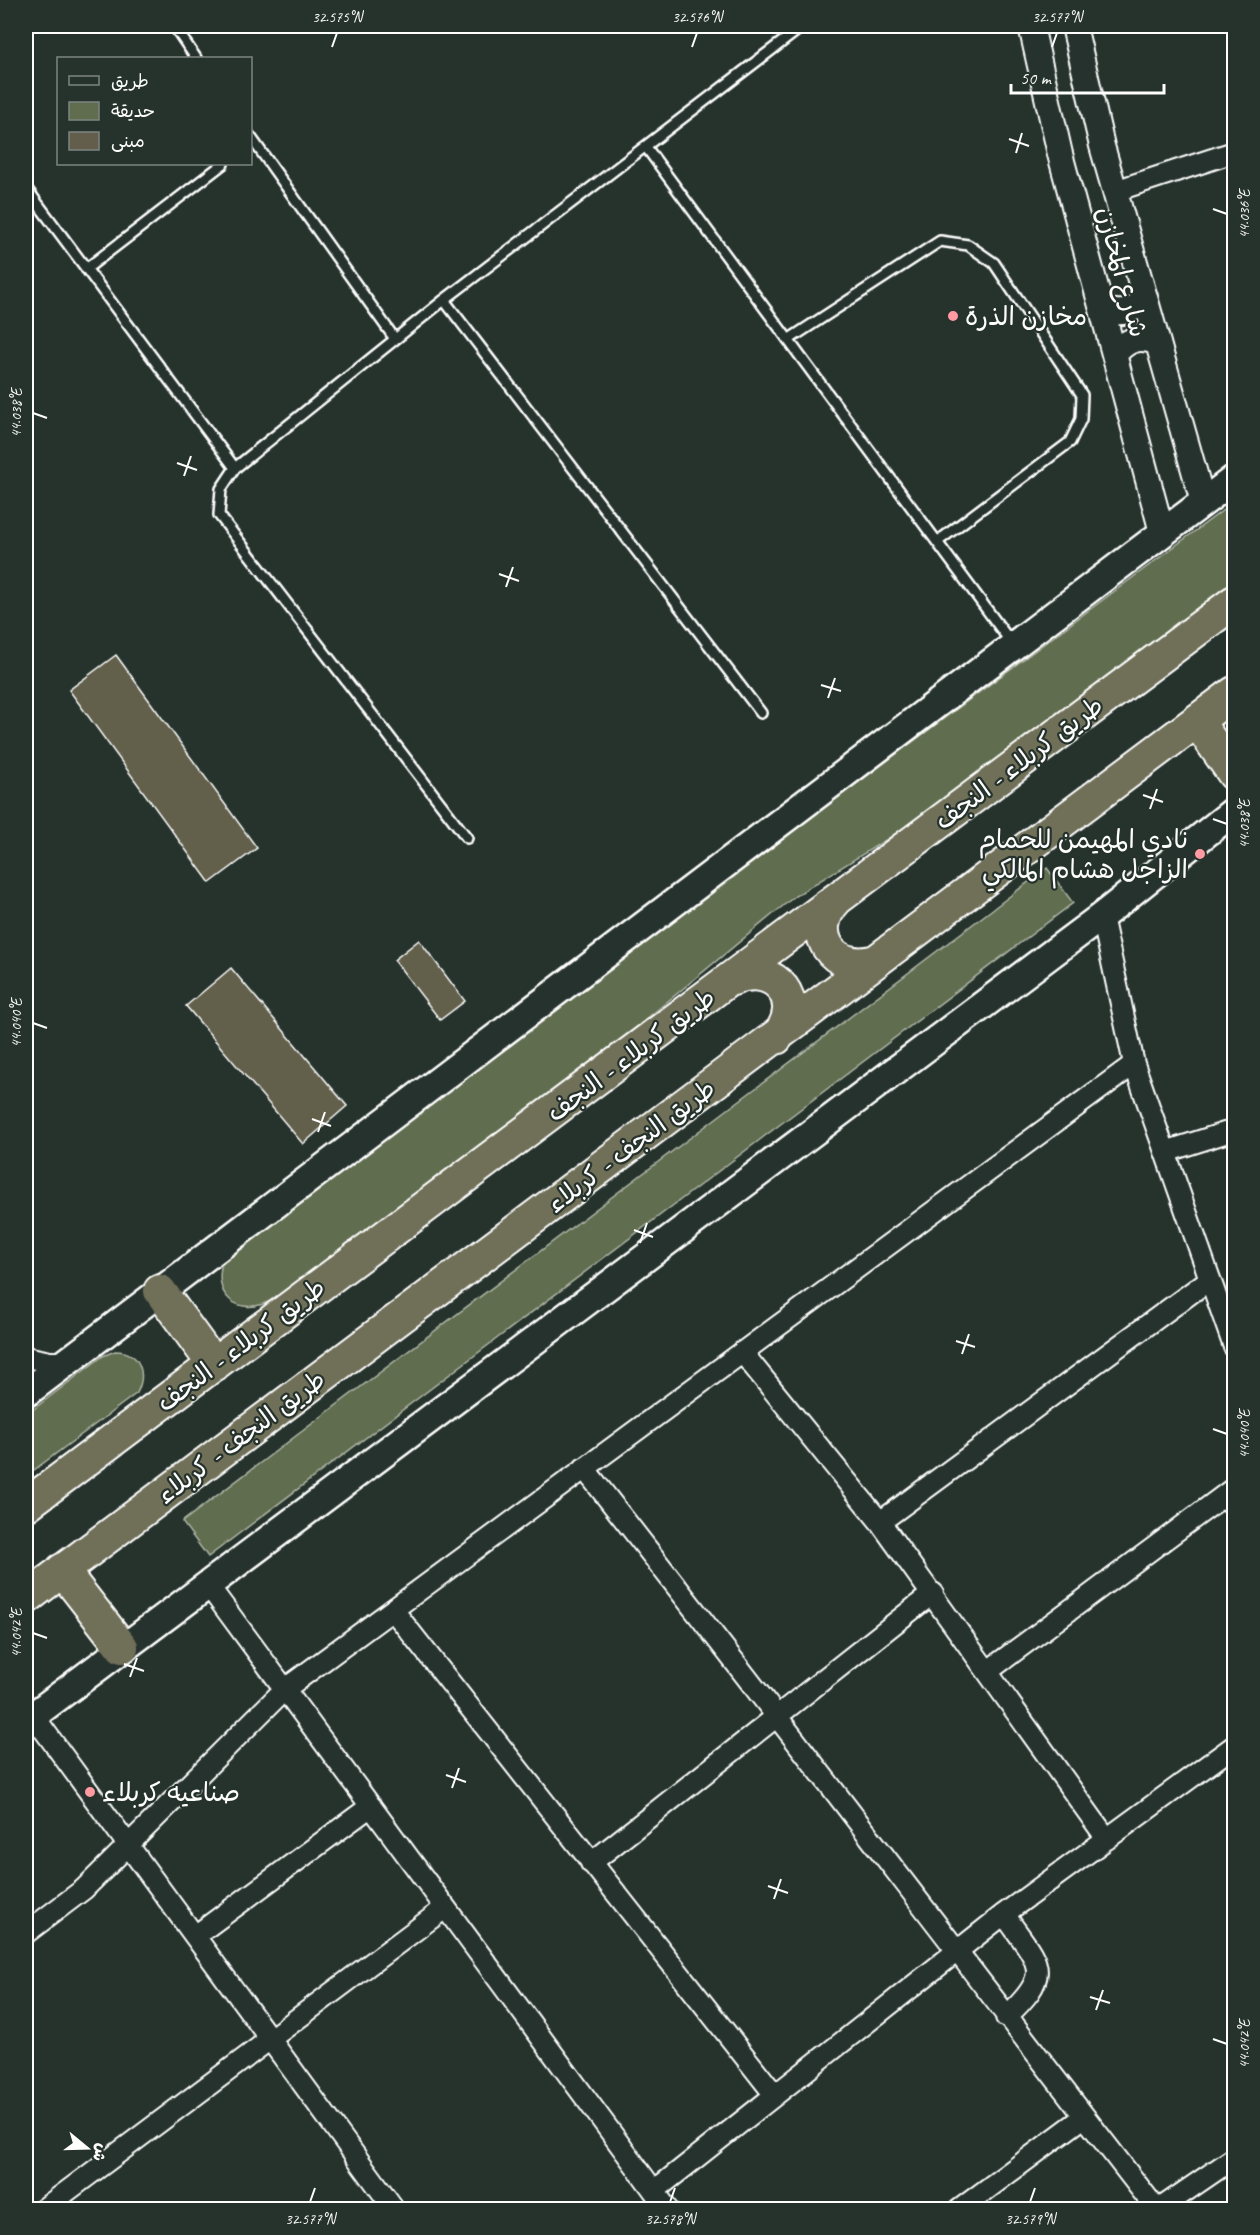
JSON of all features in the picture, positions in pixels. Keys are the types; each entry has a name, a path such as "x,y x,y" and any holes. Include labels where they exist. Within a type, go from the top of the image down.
{"highway":[{"name":"طريق كربلاء - النجف","path":"26,1505 733,979 1234,602"},
{"name":"طريق النجف - كربلاء","path":"26,1598 1234,693"},
{"path":"1197,721 1234,774"},
{"path":"836,900 829,908 822,928 828,948 845,962 855,964 876,961"},
{"path":"733,979 757,973 769,976 786,993 789,1018 775,1039"},
{"path":"160,1291 214,1365"},
{"path":"62,1570 122,1647"}],"main road":[{"path":"26,1393 1234,479"},
{"path":"29,1718 1102,916 1234,811"}],"street":[{"name":"شارع المخازن","path":"1031,26 1060,154 1162,532"},
{"name":"شارع المخازن","path":"1074,26 1115,191 1203,502"},
{"path":"1115,191 1234,152"},
{"path":"1103,309 1122,313 1131,311 1145,297"},
{"path":"1115,354 1130,340 1149,339 1158,343"},
{"path":"1102,916 1134,1064 1234,1347"},
{"path":"26,1933 84,1889 285,1689 1134,1064"},
{"path":"1165,1152 1234,1130"},
{"path":"880,1522 1210,1279"},
{"path":"742,1352 880,1522 1107,1839"},
{"path":"26,1357 50,1362 67,1362"},
{"path":"584,1468 779,1715 956,1952 1158,2210 1234,2158"},
{"path":"988,1671 1234,1488"},
{"path":"208,1585 668,2210"},
{"path":"591,1863 933,1593"},
{"path":"393,1610 775,2095"},
{"path":"29,1718 128,1844 395,2210"},
{"path":"654,2191 1004,1914 1234,1746"},
{"path":"195,1936 371,1806"},
{"path":"42,2210 446,1908"},
{"path":"1004,1914 1029,1950 1037,1970 1032,1991 1006,2017"},
{"path":"959,2210 1084,2117"}],"lane":[{"path":"174,26 195,57"},
{"path":"466,838 219,515 221,489 235,468 444,300 803,26"},
{"path":"252,141 395,339"},
{"path":"646,147 1012,645"},
{"path":"86,268 222,165"},
{"path":"26,188 235,468"},
{"path":"788,340 940,241 968,245 994,263 1082,395 1081,419 1070,442 937,542"},
{"path":"444,300 761,713"}],"green space":[{"path":"1234,502 1234,582 918,820 795,896 639,1025 274,1299 261,1305 249,1306 238,1305 230,1300 220,1281 225,1255"},
{"path":"1047,868 1073,903 208,1557 182,1522"},
{"path":"115,1351 130,1355 139,1364 141,1378 137,1393 26,1476 26,1415 103,1356"}],"building":[{"path":"116,655 257,848 210,883 69,690"},
{"path":"419,940 465,1001 440,1020 394,960"},
{"path":"231,968 347,1106 303,1144 186,1006"}],"place":[{"name":"مخازن الذرة","path":"953,316"},
{"name":"نادي المهيمن للحمام الزاجل هشام المالكي","path":"1200,854"},
{"name":"صناعيه كربلاء","path":"90,1792"}]}
